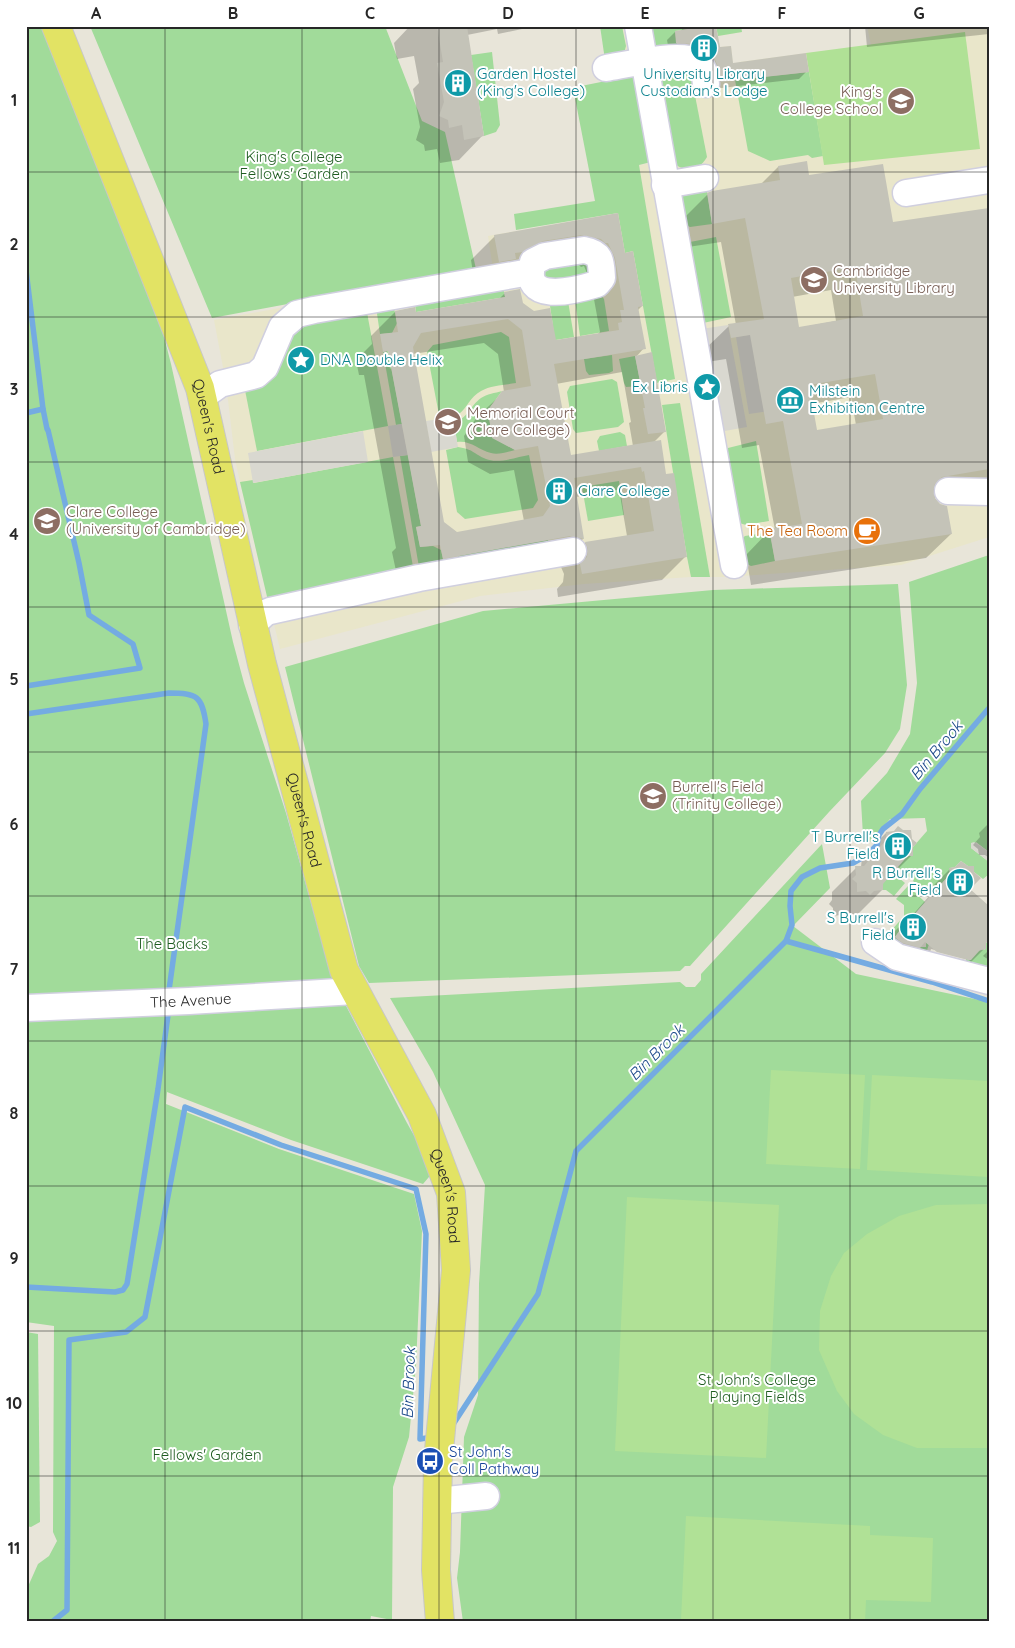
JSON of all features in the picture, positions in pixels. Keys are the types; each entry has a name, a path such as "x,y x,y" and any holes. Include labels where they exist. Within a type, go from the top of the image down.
{"main road":[{"name":"Queen's Road","path":"56,26 194,370 202,397 252,625 344,970 422,1115 451,1193 456,1270 438,1461 436,1570 440,1622"}],"lane":[{"path":"638,26 734,565"},
{"path":"606,68 681,56 695,61 704,70 706,84"},
{"path":"665,185 705,178"},
{"path":"906,193 989,180"},
{"path":"202,397 220,384 256,375 265,367 282,327 297,314 530,272"},
{"path":"948,492 989,492"},
{"path":"252,625 265,612 419,578 573,552"},
{"path":"875,942 897,958 989,981"},
{"name":"The Avenue","path":"26,1008 189,1002 355,991"},
{"path":"437,1501 486,1496"}],"shaded area":[{"path":"622,26 741,26 742,32 718,36 720,47 731,46 733,66 739,66 739,62 871,45 867,26 989,26 989,537 901,565 726,577 691,577 584,584 480,596 280,649 235,459 226,383 214,320 493,269 488,236 646,208 639,165 651,163 623,57 626,46"},
{"path":"728,325 747,427 719,432 701,329"},
{"path":"766,332 754,354 760,392 777,389 781,409 749,414 736,337"},
{"path":"453,417 458,447 431,452 426,421"},
{"path":"402,424 408,455 393,457 388,426"},
{"path":"363,431 368,462 253,483 248,453"},
{"path":"974,842 989,852 989,862 971,848 971,843"}],"green space":[{"path":"26,26 48,26 152,289 171,364 233,642 244,683 286,813 328,964 344,1002 434,1171 423,1184 291,1140 167,1092 166,1104 279,1149 414,1194 422,1231 416,1365 409,1437 393,1487 392,1620 371,1616 370,1622 26,1622 26,1591 38,1564 49,1556 57,1541 53,1532 54,1326 26,1322"},
{"name":"King's College Fellows' Garden","path":"90,26 385,26 422,121 445,132 476,269 212,318"},
{"path":"600,26 622,26 626,46 623,57 605,60"},
{"path":"649,26 688,26 688,29 675,31 678,53 663,53 653,46"},
{"path":"716,26 741,26 742,32 718,36"},
{"name":"King's College School","path":"965,32 980,149 824,165 806,53"},
{"path":"492,52 500,125 496,132 484,136 471,55"},
{"path":"679,65 691,75 707,157 701,165 693,169 685,169 676,165 659,81 666,70"},
{"path":"809,72 823,156 812,158 808,155 770,161 748,151 735,80"},
{"path":"631,73 635,77 651,162 639,165 675,379 657,383 633,251 625,253 618,213 516,230 514,214 595,201 575,98 576,91 581,86 601,82 607,77"},
{"path":"707,191 712,224 690,227 684,224 680,202 682,196"},
{"path":"716,237 731,317 703,323 687,248 690,242"},
{"path":"583,256 595,274 551,287 539,270"},
{"path":"503,287 505,297 416,312 415,304 394,308 397,323 392,333 380,334 376,307"},
{"path":"599,293 604,299 609,331 580,336 575,300"},
{"path":"549,299 568,301 574,337 549,341 553,326"},
{"path":"366,307 388,426 257,451 244,385 288,329"},
{"path":"501,332 509,337 516,383 485,389 477,393 459,414 440,420 427,352 433,345"},
{"path":"388,351 402,424 396,425 383,352"},
{"path":"612,355 613,371 589,375 586,371 584,359"},
{"path":"635,356 641,386 626,387 619,359"},
{"path":"612,379 617,382 624,422 618,427 576,433 573,429 567,392 570,386"},
{"path":"502,391 488,410 492,437 515,450 494,454 466,442 457,442 454,423 463,418 481,398"},
{"path":"680,403 710,577 691,577 687,557 662,405"},
{"path":"620,432 625,435 627,446 599,451 597,441 600,436"},
{"path":"756,441 769,521 746,525 736,522 724,456 728,448"},
{"path":"458,447 491,460 529,455 538,500 533,508 465,519 457,512 446,450"},
{"path":"408,455 421,526 416,527 420,547 433,546 441,550 444,564 459,561 458,555 548,540 549,545 420,573 400,456"},
{"path":"393,457 414,572 269,605 240,482 253,480 254,483"},
{"path":"619,481 624,515 588,521 582,487"},
{"path":"770,532 775,561 751,566 743,562 739,541 745,536"},
{"path":"989,555 989,852 976,842 971,848 989,862 989,874 983,879 974,872 974,866 968,866 961,861 955,867 950,868 950,874 931,896 913,881 914,879 911,876 910,878 898,867 905,859 904,856 913,855 913,847 927,831 925,818 890,819 870,842 863,836 861,801 887,773 910,734 917,683 909,582"},
{"name":"Burrell's Field (Trinity College)","path":"898,584 907,685 900,729 885,753 690,966 685,966 680,971 369,983 359,966 285,667 483,611 713,590"},
{"name":"St John's College Playing Fields","path":"822,844 830,888 793,926 856,974 989,1002 989,1622 463,1622 457,1578 460,1552 464,1437 478,1395 479,1284 485,1185 433,1072 390,998 680,982 686,987 695,987 701,980 701,974"},
{"path":"893,873 905,883 894,896 883,890 883,881"},
{"path":"908,886 925,902 906,924 900,924 900,930 895,937 901,943 902,948 914,954 920,947 926,947 926,941 929,944 924,960 883,940 904,916 904,905 896,899"},
{"path":"989,940 989,977 960,961 966,960 966,954 986,949 986,943"},
{"path":"771,1070 865,1075 860,1169 766,1164"},
{"path":"872,1075 989,1081 989,1177 867,1170"},
{"path":"627,1197 779,1205 766,1458 615,1451"},
{"path":"989,1204 989,1448 917,1448 883,1435 854,1414 837,1391 819,1350 820,1311 831,1276 844,1253 867,1234 899,1216 936,1205"},
{"path":"26,1332 38,1334 40,1522 31,1527 26,1526"},
{"path":"686,1516 870,1526 870,1535 933,1538 931,1602 866,1600 865,1622 681,1620"}],"building":[{"name":"Garden Hostel (King's College)","path":"437,26 467,26 484,136 464,140 462,125 449,128 448,120 439,116 444,102 437,63 443,62"},
{"path":"688,26 716,26 720,47 731,46 733,63 806,53 809,72 721,82 712,51 708,52 692,44 676,43 675,31 688,29"},
{"name":"Cambridge University Library","path":"807,161 809,175 883,164 893,222 989,208 989,469 942,477 935,484 933,490 935,498 940,504 947,506 952,534 775,561 769,529 802,524 783,421 766,424 750,335 731,338 728,324 764,319 745,218 712,224 707,193 780,180 778,166","holes":["855,267 863,316 799,327 791,278","875,374 883,419 817,430 809,385"]},
{"path":"618,213 625,253 633,251 643,306 638,307 646,349 554,364 571,455 661,440 666,474 674,473 687,557 582,574 580,564 587,557 588,549 585,542 654,531 644,471 642,472 641,467 574,478 584,539 570,536 443,559 440,545 420,547 416,527 421,526 388,351 383,352 380,334 398,332 395,311 415,307 416,312 505,297 504,292 520,289 523,303 534,311 550,308 556,340 619,330 618,323 622,322 620,310 624,310 615,258 608,243 601,239 582,235 543,241 523,252 515,253 516,259 499,262 494,235","holes":["508,319 522,330 531,386 502,391 488,410 492,438 515,450 538,446 550,506 543,516 457,532 444,522 413,347 421,333"]},
{"path":"652,352 666,432 648,434 635,356"},
{"path":"898,826 903,830 911,830 912,839 917,843 913,847 913,856 907,856 883,884 883,890 874,891 870,895 866,891 857,892 857,883 852,879 856,875 855,866 864,866 886,840 886,832 894,831"},
{"path":"961,861 968,866 974,866 974,872 981,878 970,889 989,906 989,940 986,943 986,949 980,950 971,960 968,960 937,952 925,942 920,948 903,943 897,939 895,937 900,930 900,924 906,924 950,874 949,868 955,867"}],"waterway":[{"path":"26,270 47,429"},
{"path":"26,413 43,409"},
{"path":"26,686 140,668 133,644 89,615 48,430"},
{"path":"26,714 169,693 192,695 200,702 206,724 169,990"},
{"name":"Bin Brook","path":"452,1426 538,1294 576,1151 786,941 792,925 791,891 802,877 820,868 853,863 867,855 877,845 879,835 883,829 902,814 920,789 989,708"},
{"path":"786,941 932,982 989,1001"},
{"path":"26,1287 115,1292 123,1290 127,1284 168,1015"},
{"name":"Bin Brook","path":"52,1622 67,1610 69,1340 126,1332 145,1317 185,1107 281,1145 416,1189 426,1234 420,1439 433,1437"}],"place":[{"name":"University Library Custodian's Lodge","path":"704,48"},
{"name":"Garden Hostel (King's College)","path":"458,83"},
{"name":"King's College School","path":"901,101"},
{"name":"Cambridge University Library","path":"814,280"},
{"name":"DNA Double Helix","path":"301,360"},
{"name":"Ex Libris","path":"707,387"},
{"name":"Milstein Exhibition Centre","path":"790,400"},
{"name":"Memorial Court (Clare College)","path":"448,422"},
{"name":"Clare College","path":"559,491"},
{"name":"Clare College (University of Cambridge)","path":"47,521"},
{"name":"The Tea Room","path":"867,531"},
{"name":"Burrell's Field (Trinity College)","path":"653,796"},
{"name":"T Burrell's Field","path":"898,846"},
{"name":"R Burrell's Field","path":"960,882"},
{"name":"S Burrell's Field","path":"913,927"},
{"name":"St John's Coll Pathway","path":"430,1461"}],"park label":[{"name":"The Backs","path":"172,944"},
{"name":"Fellows' Garden","path":"207,1455"}]}
